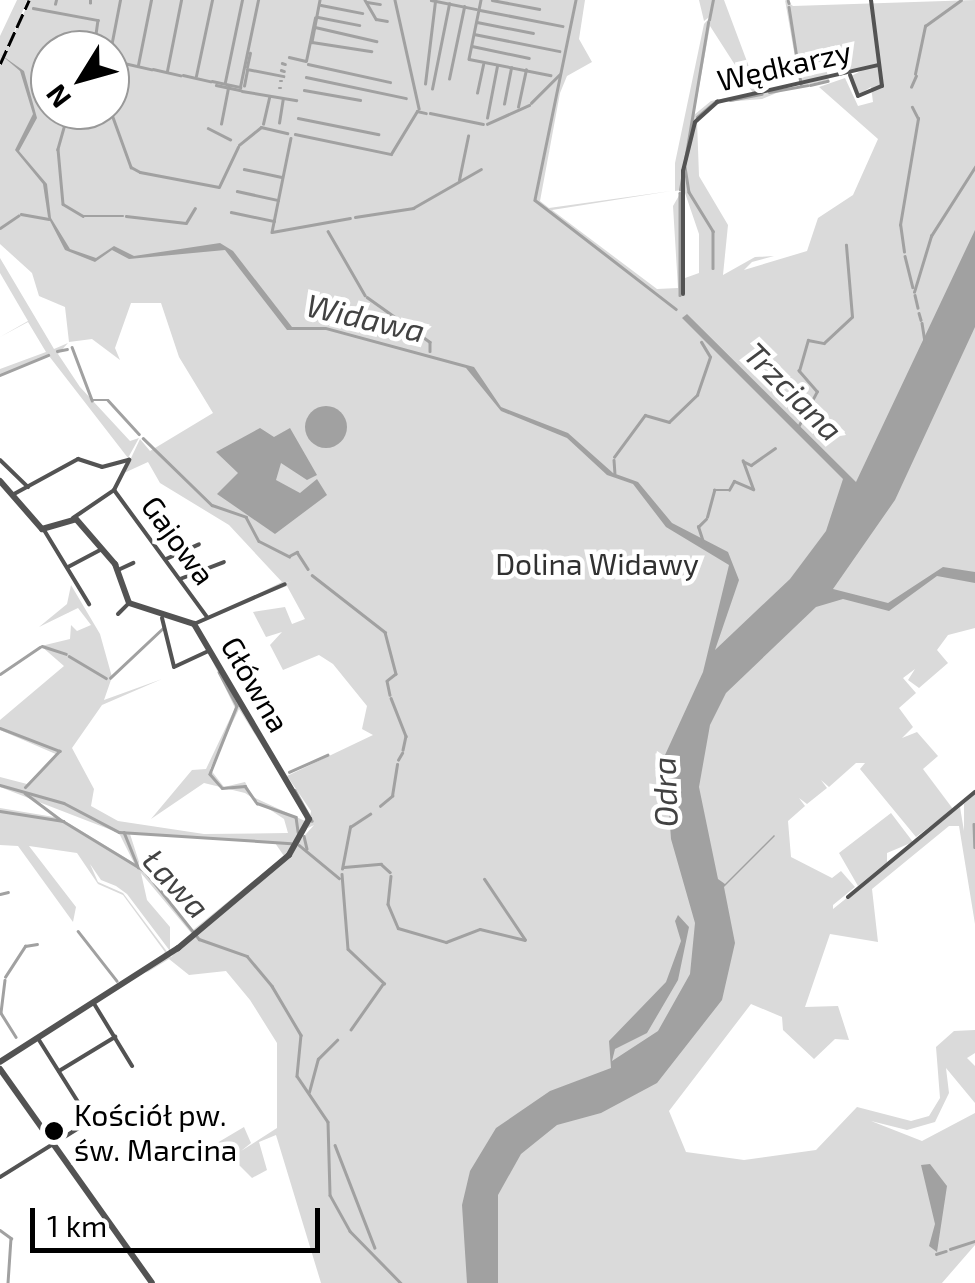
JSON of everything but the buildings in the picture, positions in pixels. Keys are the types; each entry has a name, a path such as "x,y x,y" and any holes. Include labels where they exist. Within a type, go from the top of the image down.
{"street":[{"name":"Wędkarzy","path":"683,294 682,171 694,122 717,102 850,75 878,64 871,0"},
{"path":"850,75 858,96 872,92 882,86 878,64"},
{"path":"14,494 78,459 102,467 129,460 114,490 73,518 44,530"},
{"path":"0,460 28,487"},
{"path":"0,481 44,530 89,604"},
{"name":"Gajowa","path":"114,490 207,617"},
{"path":"73,518 118,570 128,603 118,614"},
{"path":"166,559 199,544"},
{"path":"68,567 102,550"},
{"path":"180,579 224,562"},
{"path":"118,570 133,563"},
{"path":"194,624 285,584"},
{"name":"Główna","path":"93,1002 194,934 297,844 309,818 194,624 162,618 128,603"},
{"path":"162,618 174,667 210,651"},
{"path":"848,897 975,792"},
{"path":"132,1066 93,1002 36,1036 0,1066 152,1283"},
{"path":"0,1177 90,1122 36,1036"},
{"path":"59,1071 114,1038"}],"green space":[{"name":"Dolina Widawy","path":"17,0 27,0 11,40 30,0 585,0 579,39 592,62 567,76 560,93 540,201 549,208 671,191 552,210 657,289 678,288 673,206 681,192 682,222 682,190 675,191 675,163 704,24 712,15 704,21 699,0 724,0 758,91 791,87 762,99 713,103 697,121 699,176 728,225 723,275 755,257 774,256 752,262 744,270 807,251 818,218 853,195 878,139 819,87 845,78 858,106 873,102 871,87 858,95 851,76 865,69 826,69 829,80 800,86 785,0 793,6 975,0 975,628 948,635 937,650 948,663 919,688 908,680 915,669 903,678 916,693 899,708 913,727 902,738 917,732 938,756 923,769 953,809 916,837 860,769 865,763 856,763 829,787 821,780 827,788 807,804 799,798 805,806 788,821 791,857 832,878 841,871 855,887 833,909 960,807 964,831 964,804 975,794 975,924 959,826 949,826 872,889 878,942 830,934 805,1007 838,1006 849,1040 835,1039 814,1059 783,1030 782,1017 751,1004 669,1111 686,1152 744,1160 816,1150 857,1107 911,1121 929,1116 940,1098 936,1047 954,1031 975,1030 975,1053 967,1058 975,1066 975,1103 946,1068 949,1093 935,1122 907,1130 871,1121 922,1141 975,1113 975,1245 942,1283 321,1283 276,1135 259,1142 267,1170 252,1178 217,1143 244,1127 251,1143 241,1151 277,1128 277,1043 226,971 189,975 169,959 146,973 165,952 123,895 98,884 77,853 29,846 76,907 73,922 18,846 0,845 0,808 60,818 134,863 119,833 0,787 0,777 27,784 58,755 0,730 0,720 64,666 41,646 70,639 71,625 77,631 91,625 78,608 39,627 67,604 71,585 100,634 112,677 104,700 162,679 102,705 72,748 94,789 91,806 118,821 204,834 288,833 284,819 245,793 204,783 151,819 192,770 206,769 235,708 208,652 308,817 298,843 314,825 308,828 311,811 287,776 373,735 362,729 367,706 333,664 319,655 283,670 270,645 282,632 266,637 253,612 285,607 292,624 305,619 287,586 256,598 291,581 239,603 282,582 229,525 160,483 148,462 124,473 140,439 150,451 213,413 179,357 161,303 131,303 115,348 120,360 92,339 69,342 65,307 39,296 32,273 0,244 0,36","holes":["710,26 753,93 711,101 694,115","684,190 699,234 699,273 685,278","239,709 304,813 305,821 253,797 245,782 224,787 210,769","130,834 275,843 284,856 193,930 140,865","90,864 101,880 127,894 170,951 170,927 147,900 141,873 192,934 171,957 123,893 98,882"]},
{"path":"0,258 54,349 68,343 58,354 80,387 130,441 139,438 128,458 49,356 0,376 0,369 46,352 28,322 0,337 28,321 0,273"},
{"path":"891,813 913,842 887,853 887,862 858,886 839,853"}],"shaded area":[{"path":"0,54 24,71 30,104 20,71"},
{"path":"30,120 30,130 19,151 47,184 51,218 70,249 96,258 114,246 134,256 220,243 233,251 292,327 326,327 474,367 501,407 568,433 613,473 638,482 672,523 728,552 739,580 715,650 790,579 826,531 843,479 682,318 687,314 856,482 975,230 975,327 895,500 833,589 888,603 943,567 975,572 975,583 937,576 889,611 843,599 816,607 726,693 710,725 699,787 718,879 725,884 775,836 724,887 735,943 722,1000 657,1083 601,1113 557,1125 521,1154 498,1195 498,1283 467,1283 462,1205 470,1171 496,1128 550,1091 611,1068 609,1041 666,982 681,941 675,921 678,915 689,927 678,980 647,1033 615,1049 612,1061 658,1031 690,974 695,923 671,839 665,755 703,672 729,565 666,527 633,484 607,475 567,438 501,411 466,368 326,330 287,330 225,250 129,259 112,250 95,262 65,250 48,217 43,184 15,150"},
{"path":"326,406 341,412 347,427 341,442 326,448 311,442 305,427 311,412"},
{"path":"260,428 274,437 290,428 317,475 307,480 281,463 276,480 300,493 317,479 327,495 275,534 217,494 238,473 216,452"},
{"path":"930,1164 947,1186 937,1252 929,1246 935,1224 921,1165"}],"waterway":[{"path":"55,4 56,0"},
{"path":"114,30 120,0"},
{"path":"138,65 151,0"},
{"path":"167,71 181,0"},
{"path":"196,76 212,0"},
{"path":"225,82 242,0"},
{"path":"212,81 240,87 258,0"},
{"path":"320,0 312,42 371,51"},
{"path":"365,0 376,19 387,21"},
{"path":"395,0 419,108"},
{"path":"431,0 476,9"},
{"path":"481,0 469,59 550,75"},
{"path":"492,0 539,9"},
{"path":"576,0 535,200 676,309"},
{"name":"Trzciana","path":"709,20 713,0"},
{"path":"915,74 925,26 961,0"},
{"path":"425,84 435,1"},
{"path":"367,2 380,4"},
{"path":"432,89 449,4"},
{"path":"321,5 362,13"},
{"path":"449,79 464,7"},
{"path":"789,7 801,84"},
{"path":"33,8 98,20 97,30"},
{"path":"480,10 562,26"},
{"path":"318,17 359,25"},
{"path":"306,61 315,18"},
{"path":"477,22 533,33"},
{"name":"Trzciana","path":"680,190 708,22"},
{"path":"315,27 376,41"},
{"path":"474,34 559,51"},
{"path":"472,46 529,58"},
{"path":"247,67 250,53"},
{"path":"289,57 306,61"},
{"path":"130,64 151,69"},
{"path":"308,64 390,82"},
{"path":"477,93 483,65"},
{"path":"487,118 497,66"},
{"path":"504,104 511,68"},
{"path":"153,69 180,75"},
{"path":"247,69 283,76"},
{"path":"518,107 526,70"},
{"path":"244,86 247,71"},
{"path":"183,75 210,81"},
{"path":"531,103 559,75"},
{"path":"911,87 916,76"},
{"path":"306,77 406,98"},
{"path":"810,85 828,81"},
{"path":"216,85 240,90"},
{"path":"769,92 807,85"},
{"path":"221,124 228,87"},
{"path":"304,90 360,100"},
{"path":"242,91 296,100"},
{"path":"730,100 761,94"},
{"path":"263,124 269,97"},
{"path":"279,123 283,99"},
{"path":"697,117 717,100"},
{"path":"487,124 529,105"},
{"path":"904,252 900,225 918,119 912,107"},
{"path":"295,134 391,154 417,111 426,113"},
{"path":"430,113 483,124"},
{"path":"298,118 378,134"},
{"path":"239,145 261,127 287,133"},
{"path":"208,128 230,139"},
{"path":"63,130 58,149 63,204 83,216 123,216"},
{"path":"118,130 131,167 219,187 238,147"},
{"path":"459,180 468,136"},
{"path":"291,138 272,232 350,218"},
{"path":"685,167 689,192 713,231 713,268"},
{"path":"914,292 931,236 975,167"},
{"path":"244,169 281,177"},
{"path":"355,217 413,208 481,169"},
{"path":"237,191 278,200"},
{"name":"Trzciana","path":"680,193 680,295"},
{"path":"126,216 186,223 195,208"},
{"path":"231,212 274,221"},
{"path":"21,214 49,219"},
{"path":"0,228 18,216"},
{"path":"328,231 365,295"},
{"path":"798,427 817,392 799,371 808,340 824,343 852,317 846,245"},
{"path":"905,256 913,287"},
{"path":"915,295 918,308"},
{"path":"367,297 430,342 430,351"},
{"path":"919,313 921,320"},
{"path":"922,323 925,342"},
{"path":"614,457 645,415 669,422 697,395 710,357 701,342"},
{"path":"72,347 92,400 108,400 139,434"},
{"path":"57,351 67,349"},
{"path":"0,375 48,355"},
{"path":"143,438 212,505 246,517 259,541 289,556 297,552 308,569"},
{"path":"707,517 714,490 729,490 734,481 753,489 743,461 751,465 775,448"},
{"name":"Widawa","path":"614,460 615,473"},
{"path":"703,542 698,527 706,519"},
{"path":"312,575 385,632 396,674 387,681 390,695"},
{"path":"110,678 163,628"},
{"path":"42,646 66,654"},
{"path":"0,674 40,647"},
{"path":"69,656 106,678"},
{"path":"219,672 237,706 210,774 222,788 245,786 257,803 296,817 298,832"},
{"path":"391,698 406,736 403,750"},
{"path":"0,728 60,751 26,787"},
{"path":"398,760 402,753"},
{"path":"289,772 327,755"},
{"path":"380,806 392,796 397,764"},
{"path":"0,785 64,803 119,832 291,843"},
{"path":"295,790 312,821"},
{"path":"25,793 61,820"},
{"name":"Ława","path":"0,811 63,821 145,871 199,939 247,956 272,986 301,1035 297,1076 328,1122 330,1195 350,1231 401,1283"},
{"path":"342,869 350,827 370,814"},
{"path":"974,824 975,847"},
{"path":"124,832 138,867"},
{"path":"304,836 307,849"},
{"path":"299,845 339,878"},
{"path":"344,867 381,864 390,872"},
{"path":"342,874 348,949 384,983 351,1030"},
{"path":"391,876 388,904 398,928 446,942 480,929 525,940 484,879"},
{"path":"0,894 8,892"},
{"path":"78,931 117,981"},
{"path":"5,977 25,946 37,944"},
{"path":"5,980 1,1013 16,1037"},
{"path":"309,1092 318,1059 337,1040"},
{"path":"335,1145 375,1248"},
{"path":"0,1230 11,1238 8,1283"},
{"path":"950,1249 975,1241"},
{"path":"936,1254 946,1251"}],"railway":[{"path":"0,64 29,0"}],"place":[{"name":"Kościół pw. św. Marcina","path":"54,1131"}],"water label":[{"name":"Odra","path":"664,792"}]}
